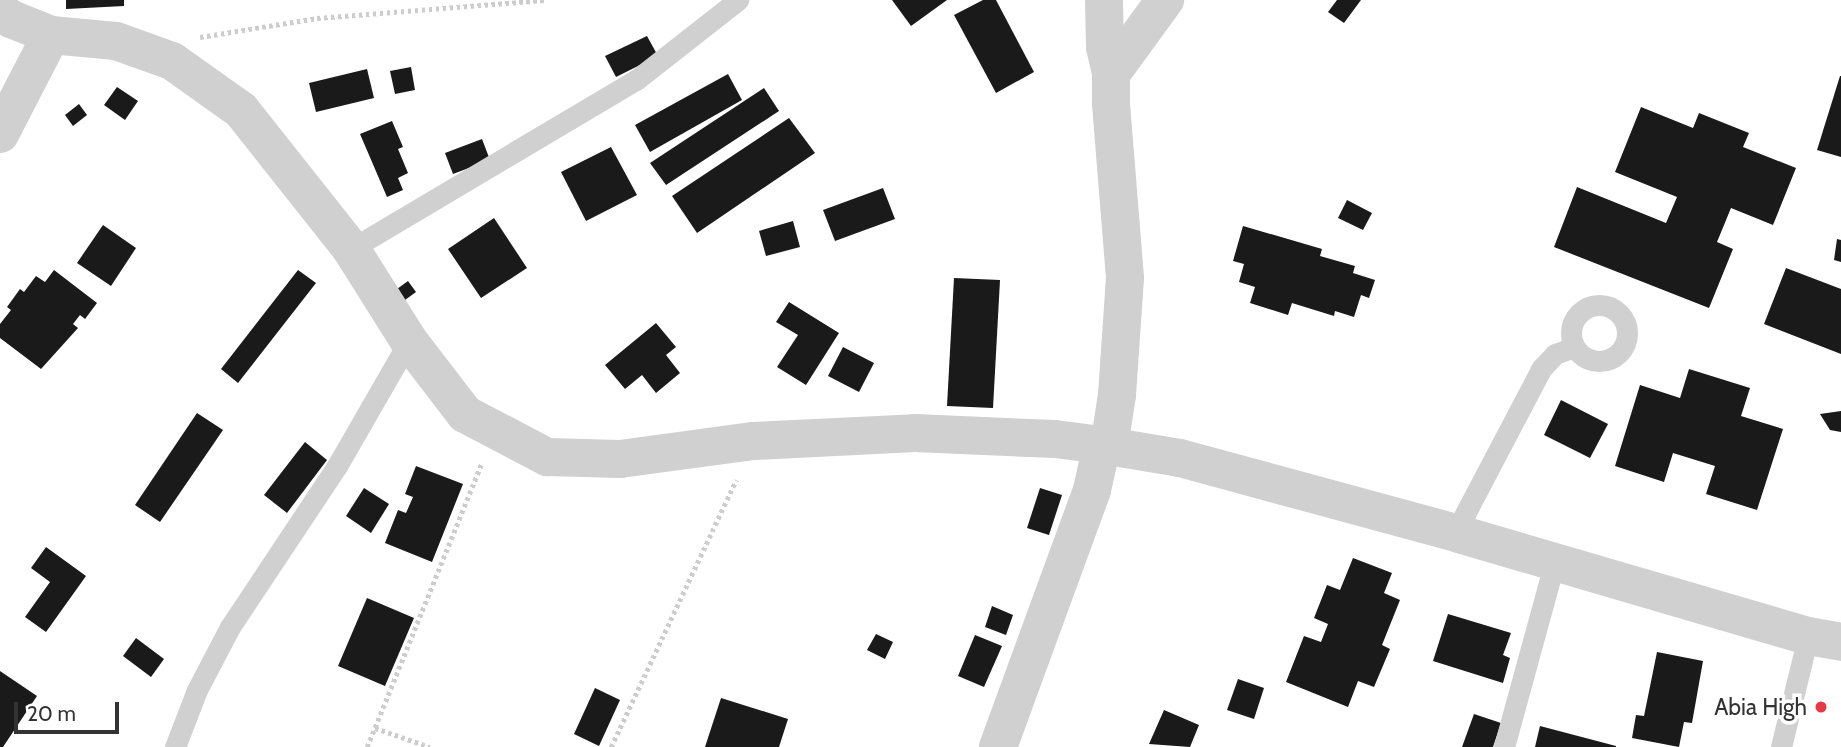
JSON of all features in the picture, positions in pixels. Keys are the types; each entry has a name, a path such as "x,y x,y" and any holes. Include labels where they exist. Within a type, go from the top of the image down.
{"street":[{"path":"998,747 1092,490 1117,395 1125,278 1111,74 1105,47 1104,0"},
{"path":"1111,74 1165,0"},
{"path":"0,11 11,19 51,35 116,41 172,61 242,110 351,249 409,341 465,414 547,457 620,459 754,441 915,433 1055,439 1105,446 1180,458 1459,534 1554,564 1825,639"},
{"path":"0,134 51,35"}],"lane":[{"path":"351,249 636,80 738,0"},
{"path":"175,747 197,690 230,627 337,466 409,341"},
{"path":"1459,534 1465,514 1541,369 1555,354 1574,347"},
{"path":"1504,747 1554,564"},
{"path":"1781,747 1825,639"}],"path":[{"path":"172,61 179,44 203,37 317,18 544,0"},
{"path":"367,747 495,432"},
{"path":"611,747 754,441"},
{"path":"375,728 430,747"}],"building":[{"path":"66,0 124,0 124,6 66,9"},
{"path":"892,0 947,0 911,26"},
{"path":"983,0 996,0 1034,72 996,93 954,15"},
{"path":"1337,0 1361,0 1344,23 1328,12"},
{"path":"647,36 658,56 616,77 605,56"},
{"path":"411,67 415,90 395,94 390,71"},
{"path":"367,69 374,98 316,112 309,83"},
{"path":"728,74 742,100 650,152 635,125"},
{"path":"1841,76 1841,157 1817,150"},
{"path":"117,87 138,101 125,120 104,105"},
{"path":"764,88 779,111 666,185 650,163"},
{"path":"79,104 87,115 73,126 65,115"},
{"path":"1641,107 1693,128 1699,113 1749,133 1743,147 1796,168 1773,225 1731,208 1717,242 1733,249 1709,308 1554,247 1577,187 1666,223 1677,197 1615,172"},
{"path":"789,118 815,153 697,233 672,196"},
{"path":"392,121 403,147 398,149 408,173 398,178 403,190 387,197 360,134"},
{"path":"482,139 490,160 453,174 445,153"},
{"path":"611,147 637,195 586,221 561,172"},
{"path":"883,188 895,219 835,241 823,210"},
{"path":"1347,200 1372,213 1363,230 1338,218"},
{"path":"494,218 527,268 481,298 448,249"},
{"path":"793,221 800,247 766,256 759,231"},
{"path":"103,225 136,248 111,286 77,263"},
{"path":"1243,226 1322,249 1320,256 1355,266 1353,273 1375,280 1369,298 1361,295 1354,317 1335,311 1334,316 1292,303 1288,315 1250,303 1255,287 1239,282 1244,264 1233,261"},
{"path":"1837,239 1841,240 1841,262 1834,260"},
{"path":"1786,268 1841,289 1841,354 1764,324"},
{"path":"54,270 97,303 85,319 80,315 73,324 78,328 41,369 0,338 0,324 11,310 7,307 20,289 24,292 36,276 45,282"},
{"path":"298,270 316,283 238,383 221,369"},
{"path":"954,278 1000,280 993,408 947,406"},
{"path":"408,281 416,292 405,300 397,289"},
{"path":"789,302 839,333 806,385 777,367 798,335 776,322"},
{"path":"656,323 676,347 666,355 680,373 656,393 642,375 625,389 605,365"},
{"path":"843,347 874,363 859,392 828,376"},
{"path":"1689,369 1750,388 1741,416 1783,429 1757,510 1706,494 1715,466 1673,453 1664,482 1615,466 1640,385 1680,398"},
{"path":"1561,400 1608,424 1590,458 1544,435"},
{"path":"1841,411 1841,432 1830,430 1820,414"},
{"path":"197,413 223,430 160,522 135,505"},
{"path":"305,442 327,460 287,513 264,495"},
{"path":"416,466 463,484 432,562 385,543 398,510 406,513 413,497 405,494"},
{"path":"364,488 389,504 371,533 346,516"},
{"path":"1040,488 1062,495 1049,535 1027,528"},
{"path":"46,547 86,576 46,632 25,617 50,582 31,568"},
{"path":"1353,558 1392,573 1384,593 1400,600 1382,645 1390,649 1374,687 1358,681 1348,707 1286,682 1304,636 1321,642 1328,624 1314,618 1327,585 1340,590"},
{"path":"367,598 414,618 385,686 338,666"},
{"path":"992,606 1013,615 1006,635 985,627"},
{"path":"1448,614 1511,633 1503,655 1510,658 1503,683 1433,661"},
{"path":"876,634 893,642 885,659 867,650"},
{"path":"975,635 1002,646 984,687 958,676"},
{"path":"136,638 164,659 151,677 123,656"},
{"path":"1657,652 1703,661 1692,723 1684,722 1679,747 1632,738 1636,715 1644,716"},
{"path":"0,671 37,696 3,747 0,747"},
{"path":"1238,679 1264,688 1254,719 1227,710"},
{"path":"595,688 620,700 599,746 574,734"},
{"path":"721,698 788,719 779,747 705,747"},
{"path":"1164,710 1199,725 1190,747 1149,744"},
{"path":"1474,714 1501,723 1493,747 1462,747"},
{"path":"1540,726 1616,746 1616,747 1535,747"}],"place":[{"name":"Abia High","path":"1821,707"}]}
